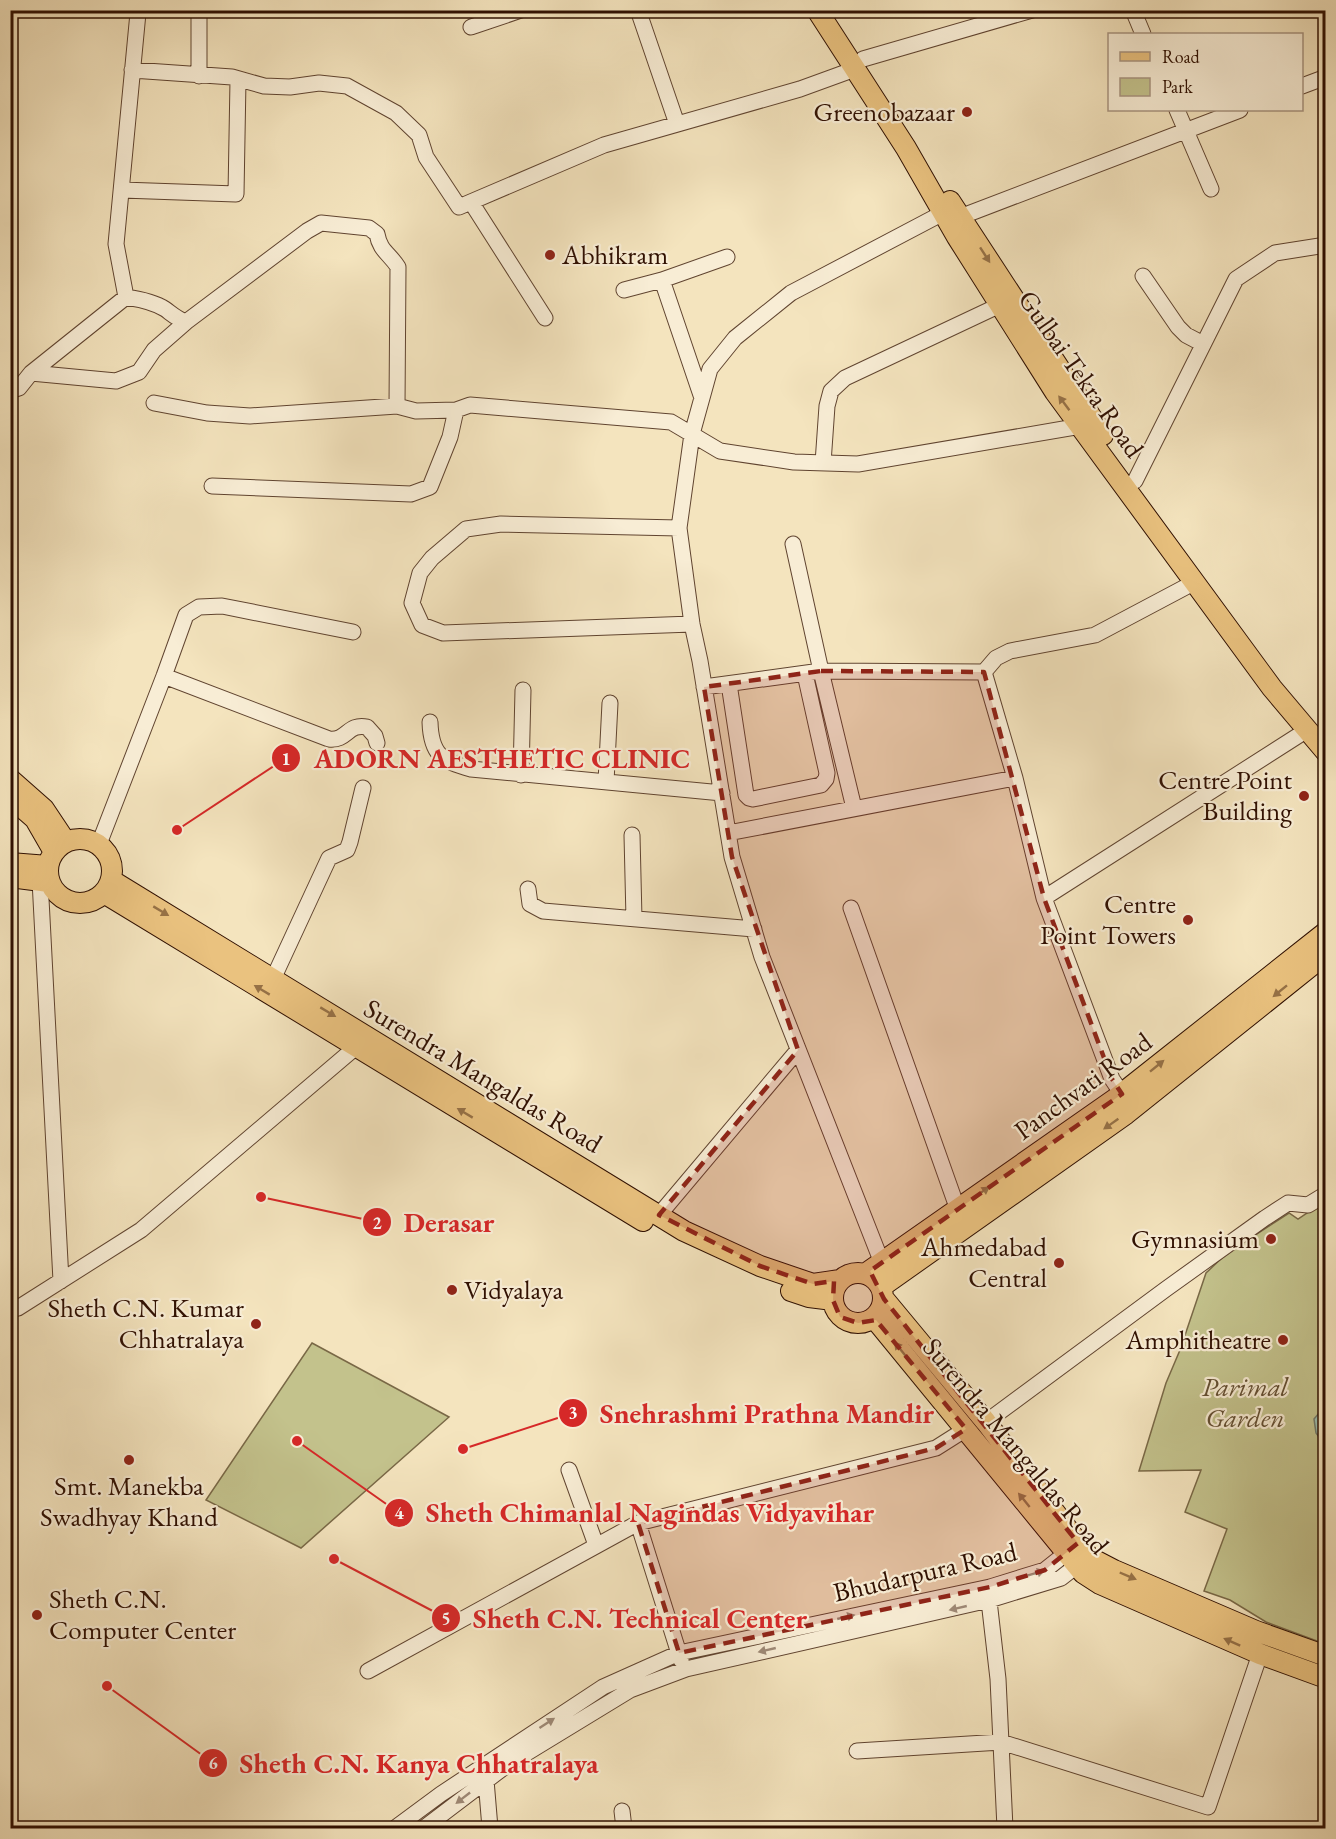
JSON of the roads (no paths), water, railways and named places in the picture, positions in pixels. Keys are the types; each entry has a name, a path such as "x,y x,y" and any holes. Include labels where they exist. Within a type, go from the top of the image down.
{"main road":[{"name":"Gulbai Tekra Road","path":"817,10 859,64"},
{"name":"Gulbai Tekra Road","path":"831,10 859,64 952,215 1135,481 1294,698 1326,752"},
{"name":"Gulbai Tekra Road","path":"952,215 1000,305 1055,392 1272,688 1316,733"},
{"path":"10,778 44,809 51,864 55,892 63,899 74,903 95,900 107,887 112,870 111,860 99,844 82,839 51,864 10,877"},
{"path":"10,797 35,819 51,864"},
{"path":"10,863 51,864"},
{"name":"Surendra Mangaldas Road","path":"107,887 273,979 684,1231 760,1266 813,1284 840,1280"},
{"name":"Surendra Mangaldas Road","path":"107,887 356,1047 678,1242 755,1278 809,1296 833,1300"},
{"name":"Panchvati Road","path":"865,1274 1122,1094 1326,932"},
{"name":"Panchvati Road","path":"882,1293 1126,1114 1326,954"},
{"path":"852,1274 865,1274 877,1281 882,1293 879,1312 868,1322 849,1322 840,1317 835,1309 833,1300 836,1286 840,1280 852,1274"},
{"name":"Surendra Mangaldas Road","path":"882,1293 986,1422 1077,1555 1083,1573 1100,1584 1260,1654 1326,1678"},
{"name":"Surendra Mangaldas Road","path":"874,1318 966,1429 1077,1555 1256,1631 1326,1656"}],"street":[{"path":"198,76 199,10"},
{"path":"471,27 521,10"},
{"path":"638,10 677,124"},
{"path":"132,70 232,77 264,86 290,87 320,83 347,86 396,113 418,135 426,157 459,207 604,145 800,89 859,64 1032,10"},
{"path":"1132,10 1143,33"},
{"path":"126,297 116,244 138,13"},
{"path":"1303,86 1326,77"},
{"path":"122,190 236,194 238,80"},
{"path":"1177,111 1211,189"},
{"path":"882,1263 762,957 732,857 692,624 679,528 692,434 710,369 735,338 791,293 952,215 1237,111"},
{"path":"471,202 546,318"},
{"path":"31,374 116,381 139,372 154,350 186,322 307,231 321,223 369,228 377,234 379,246 398,267 397,406"},
{"path":"1135,481 1236,279 1275,254 1326,245"},
{"path":"624,290 662,280 727,256"},
{"path":"1143,276 1185,335 1203,344"},
{"path":"662,280 702,398"},
{"path":"126,297 163,307 179,320 186,322"},
{"path":"10,391 19,388 31,374 126,297"},
{"path":"822,463 827,406 831,391 845,378 1000,305"},
{"path":"154,404 250,416 397,406 416,411 456,410 470,405 671,422 720,451 794,462 858,464 1081,426"},
{"path":"212,486 411,494 430,487 450,437 456,410"},
{"path":"679,528 501,524 466,530 432,558 420,573 412,603 422,626 443,633 692,624"},
{"path":"793,544 854,808"},
{"path":"704,687 821,671 984,672 996,658 1011,651 1095,634 1195,582"},
{"path":"99,844 186,615 200,607 222,606 353,632"},
{"path":"984,672 1015,778 1044,898 1112,1079 1122,1094"},
{"path":"729,684 746,795 753,799 821,785 826,779 827,773 805,674"},
{"path":"164,676 329,738 337,740 351,728 367,727 375,736 377,743"},
{"path":"521,775 524,690"},
{"path":"606,782 610,703"},
{"path":"430,722 430,740 437,752 449,763 471,769 722,793"},
{"path":"1044,898 1316,733"},
{"path":"728,833 1015,778"},
{"path":"273,979 329,858 347,850 363,788"},
{"path":"632,835 634,919"},
{"path":"51,864 61,1281"},
{"path":"528,889 530,904 543,911 754,929"},
{"path":"851,908 958,1210"},
{"path":"10,1310 18,1308 141,1230 356,1047"},
{"path":"658,1215 798,1050"},
{"path":"986,1422 1265,1218 1288,1203 1308,1205 1326,1194"},
{"path":"368,1671 638,1523 936,1448 966,1429"},
{"path":"569,1470 596,1545"},
{"path":"638,1523 684,1670"},
{"name":"Bhudarpura Road","path":"424,1828 484,1773 603,1687 679,1653 1061,1578 1077,1555"},
{"path":"988,1594 998,1679 1005,1828"},
{"name":"Bhudarpura Road","path":"396,1828 441,1794 484,1773 507,1765 630,1690 684,1670 988,1594"},
{"path":"857,1751 1001,1742 1208,1807 1260,1654"},
{"path":"484,1773 490,1828"},
{"path":"622,1811 624,1828"}],"place":[{"name":"Greenobazaar","path":"967,112"},
{"name":"Abhikram","path":"550,255"},
{"name":"Centre Point Building","path":"1304,796"},
{"name":"ADORN AESTHETIC CLINIC","path":"177,830"},
{"name":"Centre Point Towers","path":"1188,920"},
{"name":"Derasar","path":"261,1197"},
{"name":"Gymnasium","path":"1271,1239"},
{"name":"Ahmedabad Central","path":"1059,1263"},
{"name":"Vidyalaya","path":"452,1290"},
{"name":"Sheth C.N. Kumar Chhatralaya","path":"256,1324"},
{"name":"Amphitheatre","path":"1283,1340"},
{"name":"Sheth Chimanlal Nagindas Vidyavihar","path":"297,1441"},
{"name":"Snehrashmi Prathna Mandir","path":"463,1449"},
{"name":"Smt. Manekba Swadhyay Khand","path":"129,1460"},
{"name":"Sheth C.N. Technical Center","path":"334,1559"},
{"name":"Sheth C.N. Computer Center","path":"37,1615"},
{"name":"Sheth C.N. Kanya Chhatralaya","path":"107,1686"}],"park label":[{"name":"Parimal Garden","path":"1245,1402"}]}
